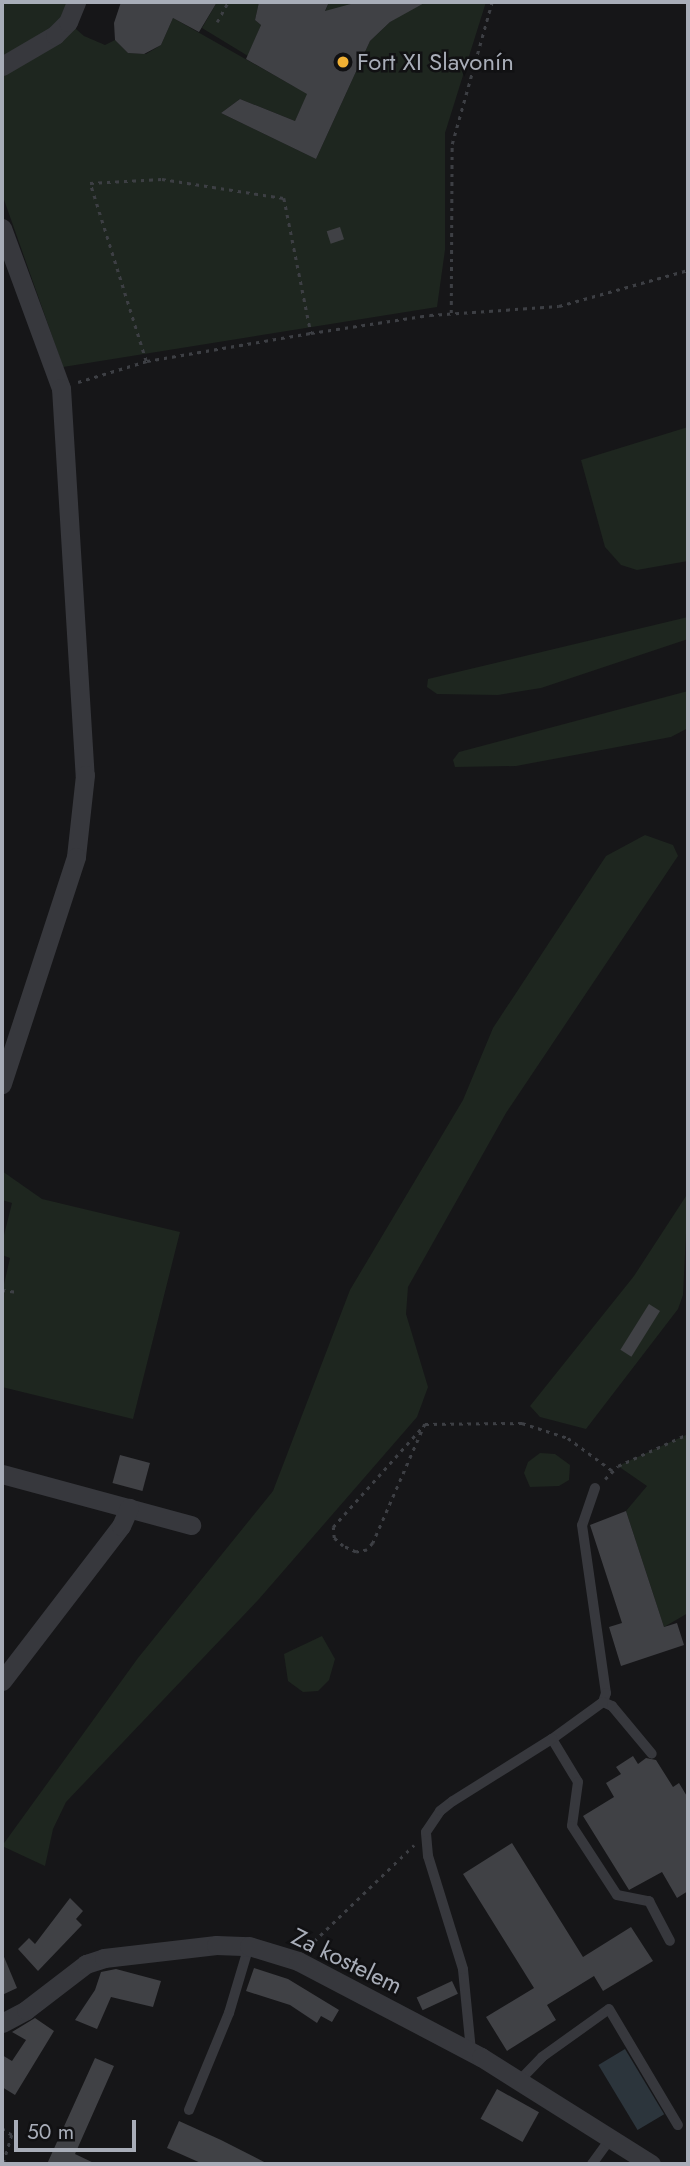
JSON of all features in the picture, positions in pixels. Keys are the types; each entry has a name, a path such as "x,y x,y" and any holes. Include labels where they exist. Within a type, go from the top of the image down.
{"street":[{"path":"2,66 55,35 68,22 76,2"},
{"path":"2,228 61,388 85,775 76,857 2,1084"},
{"path":"2,1474 191,1525"},
{"path":"2,1681 121,1526 129,1508"},
{"name":"Za kostelem","path":"2,2023 26,2010 86,1964 104,1958 249,1946 298,1961 471,2052 520,2080 651,2164"}],"lane":[{"path":"471,2052 463,1969 430,1863 426,1832 440,1811 453,1801 552,1739 603,1702 607,1693 582,1524 595,1488"},
{"path":"603,1702 612,1706 652,1754"},
{"path":"552,1739 578,1782 572,1826 617,1895 649,1901 670,1941"},
{"path":"189,2110 229,2013 249,1946"},
{"path":"520,2080 542,2057 609,2009 678,2125"},
{"path":"592,2164 611,2138"}],"path":[{"path":"217,23 228,2"},
{"path":"451,313 452,144 492,2"},
{"path":"147,361 90,183 162,179 284,198 311,333"},
{"path":"61,388 147,361 311,333 451,313 559,306 688,270"},
{"path":"2,1290 18,1292"},
{"path":"425,1424 373,1543 367,1550 356,1552 342,1546 334,1538 333,1527 425,1424 522,1423 576,1442 613,1471"},
{"path":"595,1488 613,1471 688,1434"},
{"path":"298,1961 312,1941 426,1832"},
{"path":"2,2128 12,2135 3,2164"}],"shaded area":[{"path":"2,2 76,2 68,22 84,36 105,45 115,40 128,53 146,54 161,45 173,18 295,87 329,2 358,2 350,4 295,121 240,99 221,113 316,159 370,41 390,22 419,2 486,2 445,133 445,250 437,307 63,367 2,194"},
{"path":"217,2 259,2 255,20 261,25 248,56 202,28"},
{"path":"688,427 688,561 637,570 621,565 605,547 581,460"},
{"path":"688,617 688,639 541,688 498,695 437,694 427,687 428,679"},
{"path":"688,691 688,728 671,737 516,766 455,767 453,760 459,752"},
{"path":"645,835 673,845 678,856 506,1113 408,1287 406,1314 428,1387 417,1417 259,1599 66,1802 53,1829 45,1866 2,1846 138,1658 273,1491 350,1290 463,1100 493,1028 606,856"},
{"path":"2,1171 42,1199 180,1232 133,1419 2,1387 2,1293 10,1258 2,1255 2,1243 12,1203 2,1200"},
{"path":"688,1193 683,1295 678,1309 586,1429 540,1417 530,1406 634,1276"},
{"path":"688,1434 688,1613 664,1627 626,1511 647,1486 618,1466"},
{"path":"540,1453 555,1454 570,1465 569,1480 559,1486 530,1487 524,1473 528,1462"},
{"path":"322,1636 335,1659 329,1680 318,1691 303,1692 288,1681 284,1654"},
{"path":"625,2049 664,2114 638,2130 598,2065"}],"building":[{"path":"121,2 217,2 199,32 173,18 161,45 144,54 128,53 115,40 114,23"},
{"path":"259,2 329,2 325,11 358,2 426,2 390,22 370,41 316,159 221,113 240,99 295,121 307,94 246,59 261,25 255,20"},
{"path":"340,227 344,239 331,244 327,231"},
{"path":"649,1304 660,1311 631,1357 620,1350"},
{"path":"120,1455 150,1463 142,1491 112,1483"},
{"path":"626,1511 664,1627 677,1623 684,1645 621,1666 609,1627 622,1623 590,1525"},
{"path":"633,1756 638,1764 646,1758 656,1760 673,1787 679,1783 688,1798 688,1891 677,1898 662,1872 629,1890 583,1816 614,1797 606,1783 621,1774 616,1767"},
{"path":"512,1843 583,1957 631,1927 653,1961 603,1991 594,1976 547,2005 556,2020 507,2051 486,2017 534,1988 463,1874"},
{"path":"70,1898 83,1911 76,1919 82,1925 38,1971 18,1949 29,1938 35,1944"},
{"path":"2,1952 17,1988 2,1995"},
{"path":"254,1968 288,1979 339,2010 332,2022 321,2016 317,2023 290,2005 246,1991"},
{"path":"116,1969 161,1981 153,2007 111,1997 97,2029 75,2020 95,1990 101,1972"},
{"path":"452,1981 458,1994 423,2010 417,1997"},
{"path":"35,2018 54,2031 15,2095 2,2087 2,2055 12,2061 26,2040 12,2032"},
{"path":"95,2058 114,2066 75,2154 96,2164 47,2164"},
{"path":"497,2089 539,2112 522,2142 481,2119"},
{"path":"179,2121 268,2164 203,2164 167,2148"}],"place":[{"name":"Fort XI Slavonín","path":"343,62"}]}
